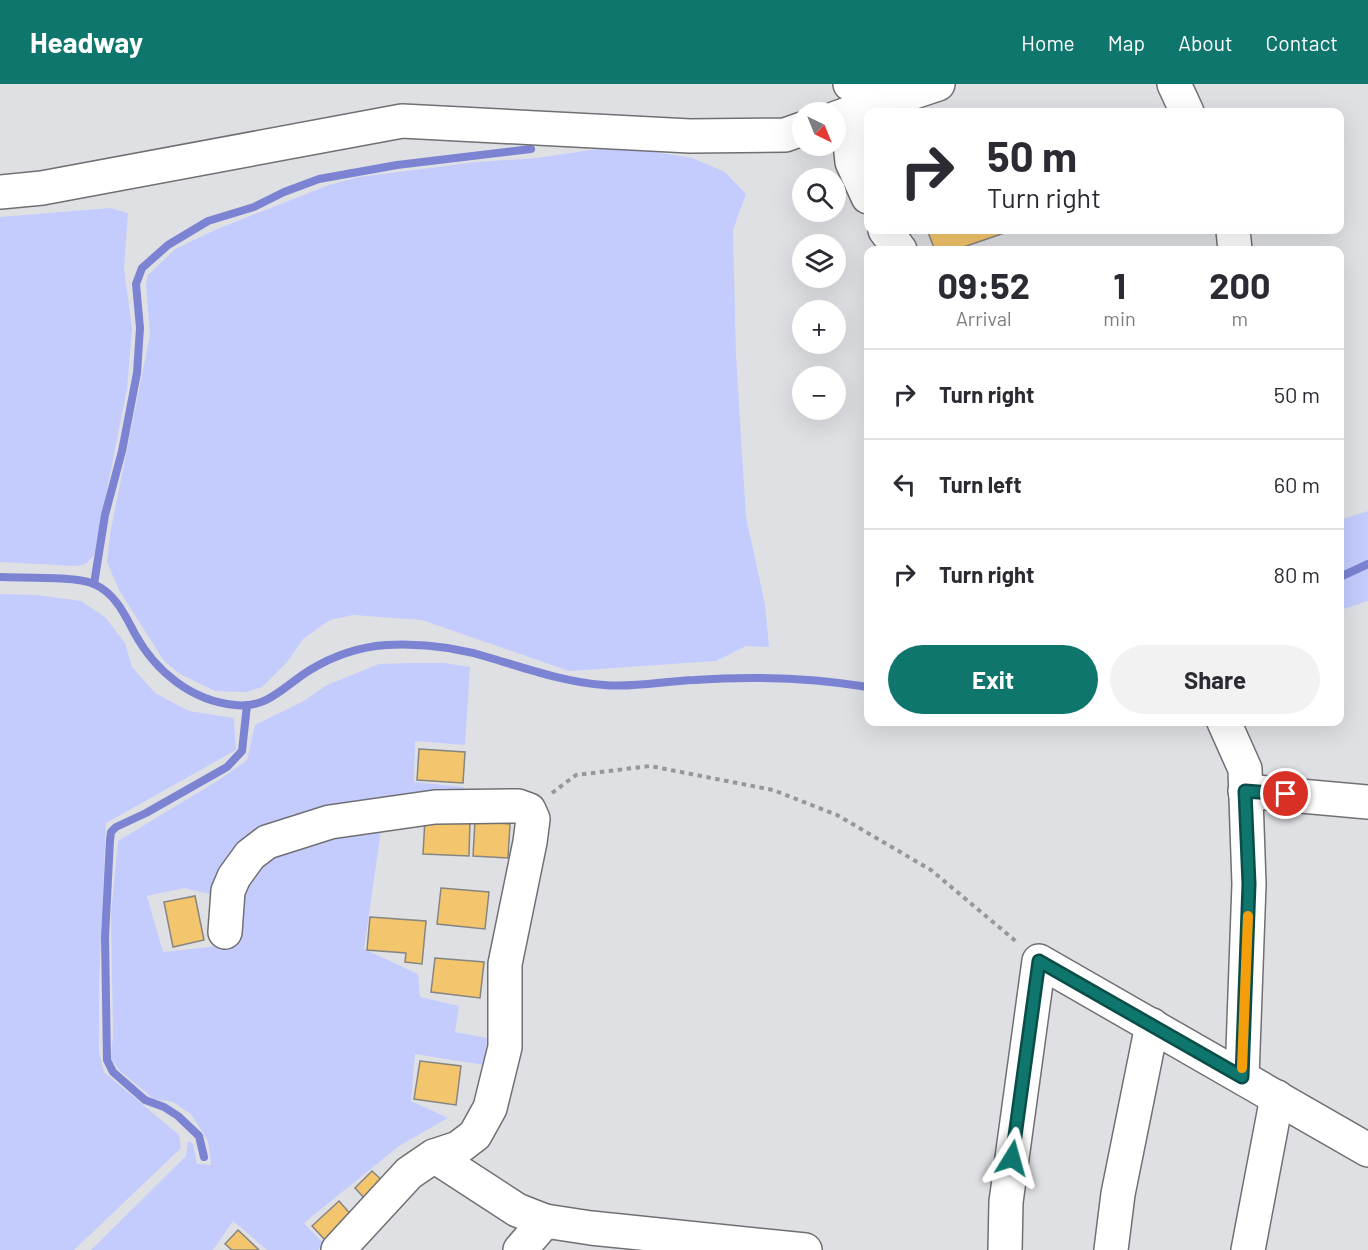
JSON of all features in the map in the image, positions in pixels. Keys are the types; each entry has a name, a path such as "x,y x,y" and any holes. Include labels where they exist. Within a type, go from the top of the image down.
{"street":[{"path":"846,105 887,101 939,84"},
{"path":"1174,84 1185,108"},
{"path":"846,119 852,162 864,188"},
{"path":"0,192 42,188 402,121 690,136 784,135 792,132"},
{"path":"1226,726 1245,769 1249,884 1242,1077"},
{"path":"1245,791 1368,802"},
{"path":"225,932 228,891 234,877 250,855 267,842 330,822 435,807 518,806 529,810 533,819 505,964 504,1047 490,1108 475,1135 458,1148 434,1156 409,1173 338,1250"},
{"path":"1005,1250 1006,1202 1039,961 1368,1150"},
{"path":"1111,1250 1118,1194 1152,1025"},
{"path":"1248,1250 1277,1097"},
{"path":"434,1156 517,1210 545,1221 729,1246 793,1249"},
{"path":"520,1250 545,1221"}],"path":[{"path":"529,810 576,775 650,766 772,790 837,815 931,870 1039,961"}],"shaded area":[{"path":"617,146 692,158 725,172 746,194 733,230 736,356 746,517 765,604 769,647 746,646 716,661 569,671 422,620 353,615 330,620 303,639 288,661 262,687 246,692 215,691 180,674 164,661 119,590 107,562 110,534 150,335 146,285 148,275 175,249 217,229 329,185 359,177 477,162 537,158"},
{"path":"110,208 128,213 124,268 132,329 127,389 94,555 86,564 76,566 0,562 0,217"},
{"path":"1368,511 1368,601 1344,609 1344,519"},
{"path":"0,594 37,595 81,601 105,617 125,643 132,667 155,693 189,711 234,718 236,750 106,823 99,982 99,1052 104,1072 179,1135 181,1148 74,1250 0,1250"},
{"path":"444,663 470,667 465,745 415,741 414,782 464,787 462,796 338,810 214,895 184,888 147,896 163,952 238,944 238,902 260,865 303,840 381,830 364,949 418,974 420,997 459,1006 455,1032 487,1038 484,1065 415,1054 411,1101 448,1118 399,1146 304,1223 324,1244 318,1250 267,1250 233,1221 213,1250 91,1250 186,1156 188,1141 193,1144 197,1164 211,1165 208,1141 191,1114 173,1102 154,1099 119,1070 111,1058 113,1034 111,914 118,841 222,778 247,760 255,725 302,702 327,685 379,664"}],"building":[{"path":"929,234 1001,234 967,246 933,246"},
{"path":"419,749 465,752 463,783 417,780"},
{"path":"425,819 470,820 469,856 423,854"},
{"path":"475,821 510,824 508,858 473,856"},
{"path":"441,888 489,892 485,929 437,924"},
{"path":"195,896 204,940 173,947 164,902"},
{"path":"370,917 426,921 422,964 405,962 406,953 367,950"},
{"path":"435,958 484,962 480,998 431,992"},
{"path":"420,1061 461,1066 456,1105 414,1099"},
{"path":"372,1171 385,1183 367,1201 355,1188"},
{"path":"339,1201 353,1217 327,1242 312,1226"},
{"path":"238,1230 259,1250 232,1250 225,1244"}],"waterway":[{"path":"94,584 105,515 122,451 137,373 140,328 136,284 142,268 168,245 208,221 254,207 284,192 319,179 397,165 531,149"},
{"path":"1344,575 1368,564"},
{"path":"0,577 86,581 102,588 114,599 153,661 165,672 190,691 204,698 235,705 247,705 267,700 310,670 337,656 386,645 454,649 562,678 604,685 626,686 760,678 864,687"},
{"path":"204,1157 199,1136 178,1116 164,1107 145,1100 113,1072 107,1060 105,937 110,840 111,832 116,827 146,813 227,767 242,751 247,705"}],"slow traffic":[{"path":"1242,1068 1248,916"}],"route":[{"path":"1012,1158 1039,961 1242,1077 1249,884 1245,791 1286,794"}]}
